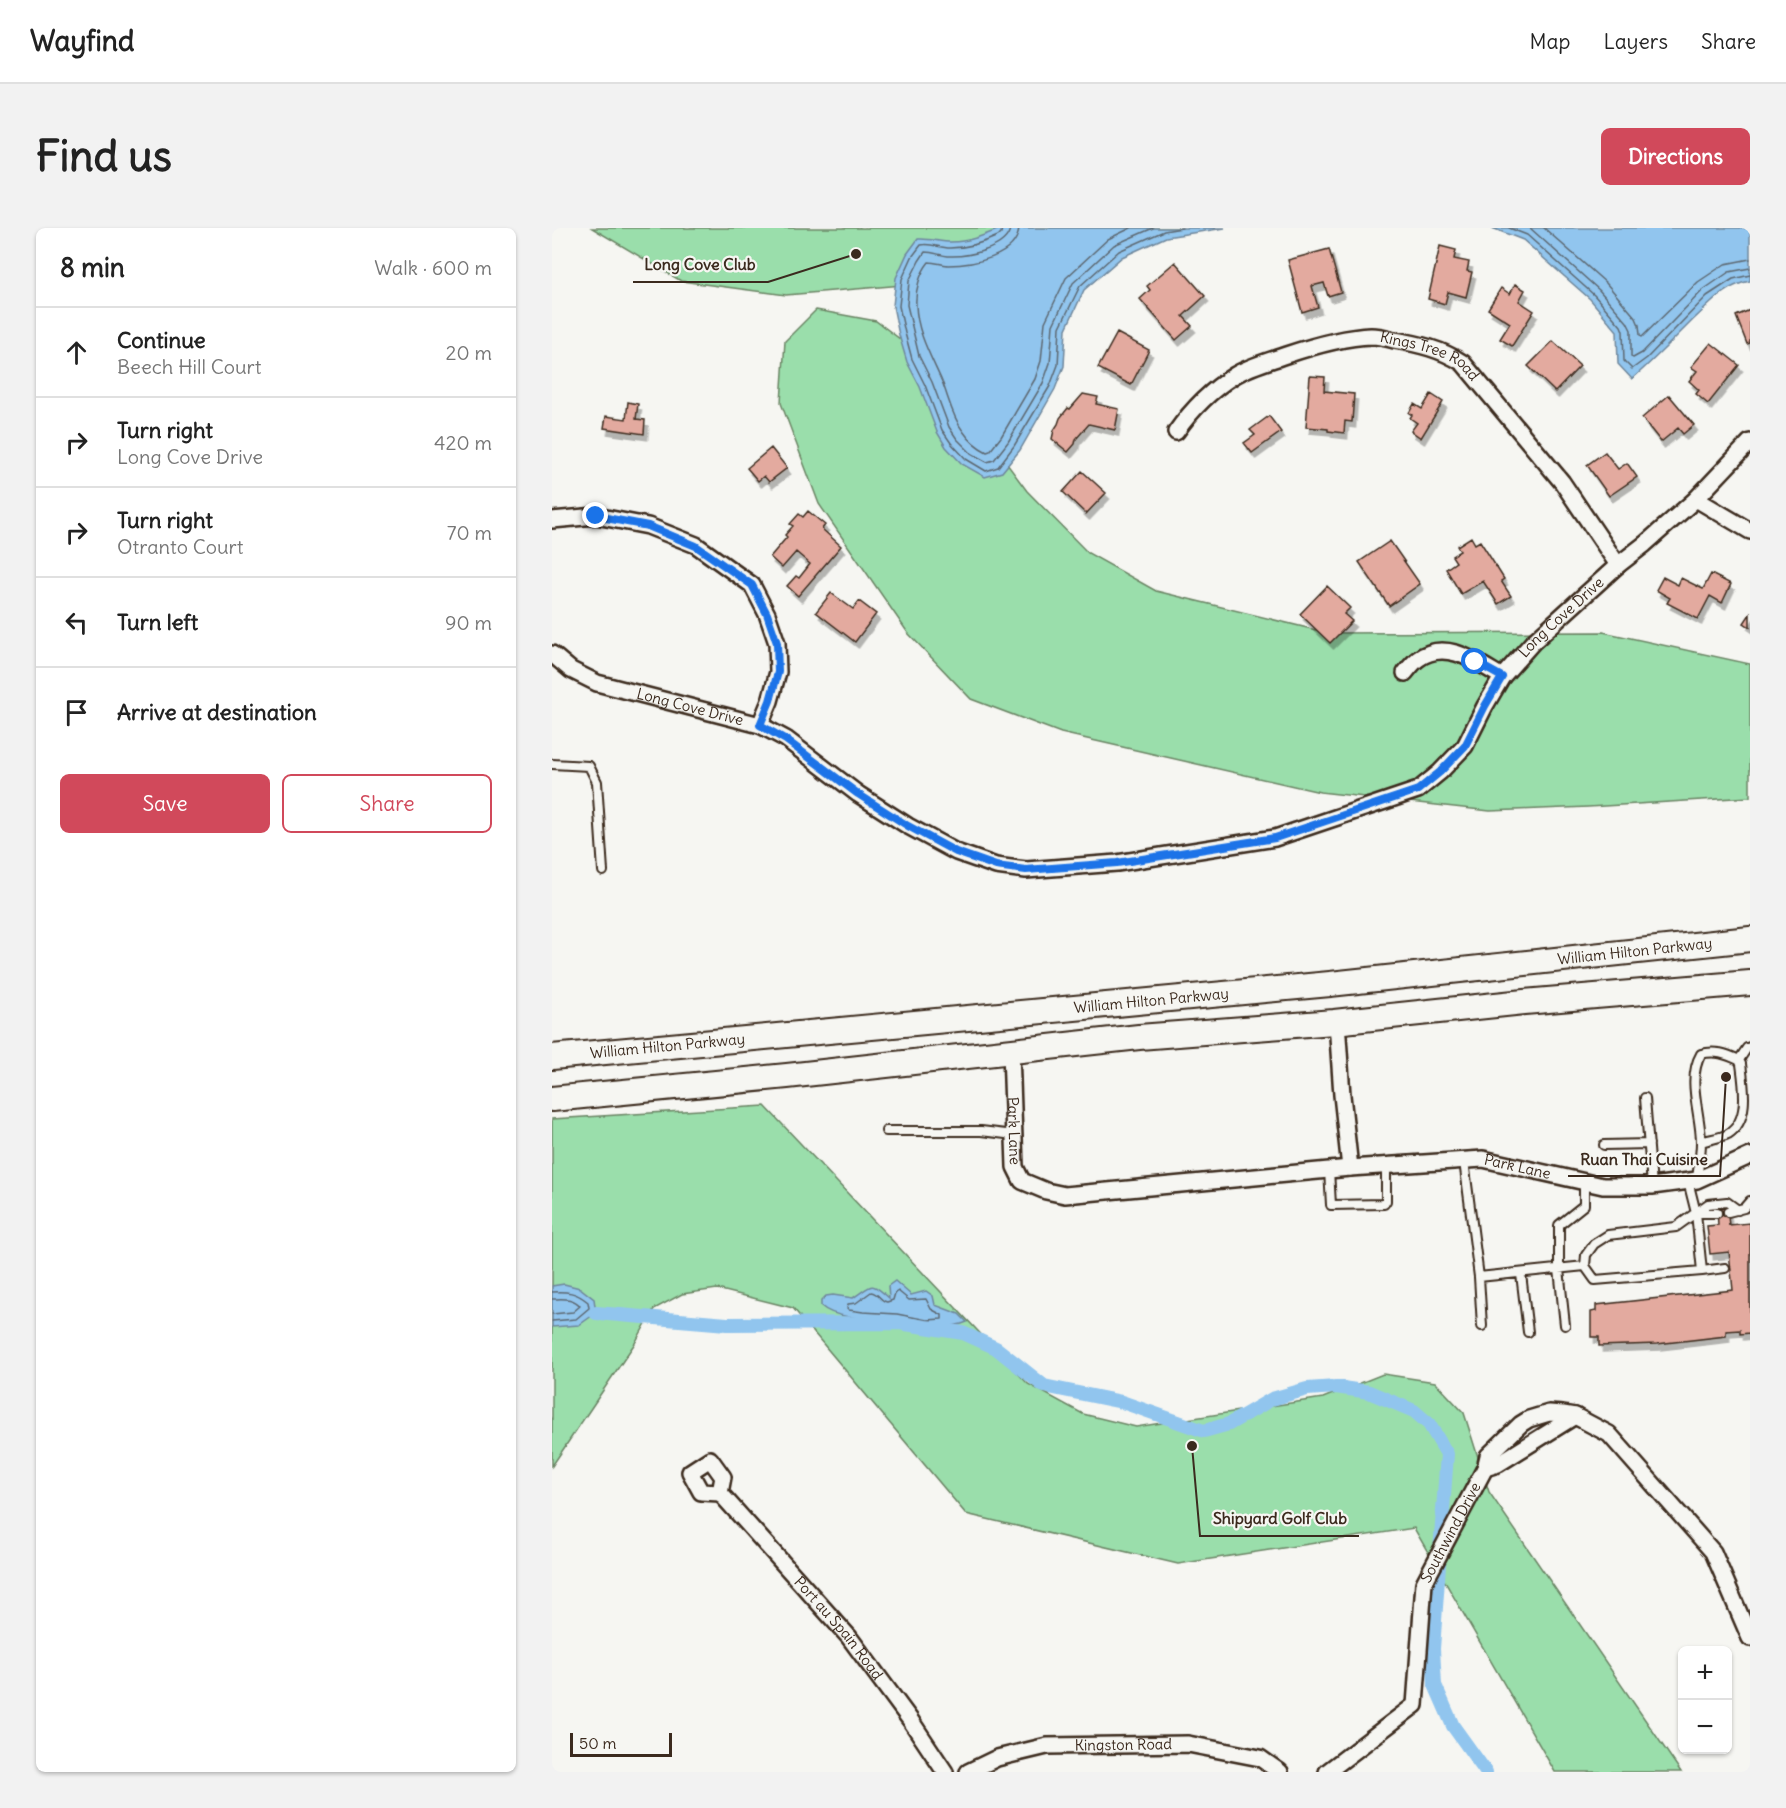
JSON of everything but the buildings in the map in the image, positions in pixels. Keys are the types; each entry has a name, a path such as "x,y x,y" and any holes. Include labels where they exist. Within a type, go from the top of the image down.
{"highway":[{"name":"William Hilton Parkway","path":"552,1057 1329,984 1750,939"},
{"path":"1338,1022 1354,992 1455,970"},
{"path":"552,1099 787,1076 1138,1037 1338,1022 1524,1002 1750,983"}],"street":[{"name":"Kings Tree Road","path":"1176,432 1192,410 1212,392 1236,374 1264,362 1342,340 1372,336 1419,344 1447,353 1463,363 1562,483 1618,565"},
{"name":"Long Cove Drive","path":"552,654 571,670 597,683 760,725 786,740 858,794 908,826 956,852 996,866 1026,870 1117,863 1275,838 1418,790 1440,772 1465,746 1502,677 1533,642 1618,565 1696,499 1750,442"},
{"path":"1696,499 1750,531"},
{"path":"552,520 596,516 648,526 696,546 752,585 767,614 777,643 778,672 760,725"},
{"path":"1405,673 1419,658 1434,651 1453,651 1502,677"},
{"path":"1338,1022 1342,1095 1350,1168"},
{"name":"Park Lane","path":"1011,1051 1015,1167 1022,1181 1040,1193 1065,1195 1220,1179 1483,1159 1603,1186 1652,1186 1692,1181 1750,1156"},
{"name":"Southwind Drive","path":"1327,1772 1415,1705 1424,1583 1485,1468 1488,1456 1529,1419 1549,1413 1575,1416 1610,1434 1713,1552 1750,1638"},
{"name":"Southwind Drive","path":"1485,1468 1498,1464 1575,1416"},
{"name":"Port au Spain Road","path":"720,1493 849,1637 911,1721 945,1772"},
{"name":"Kingston Road","path":"968,1772 998,1758 1047,1746 1188,1744 1260,1758 1280,1772"}],"lane":[{"path":"552,764 589,766 597,782 603,871"},
{"path":"1739,1060 1750,1047"},
{"path":"1701,1142 1728,1134 1742,1123 1745,1113 1741,1064 1739,1060 1724,1053 1701,1054 1697,1061 1694,1080 1701,1142 1692,1181 1702,1271"},
{"path":"1645,1098 1652,1186"},
{"path":"886,1131 981,1131 1014,1135"},
{"path":"1604,1145 1649,1144"},
{"path":"1464,1161 1479,1277 1482,1326"},
{"path":"1329,1170 1331,1205 1384,1204 1386,1201 1386,1166"},
{"path":"1565,1325 1559,1269 1559,1226 1584,1205 1584,1181"},
{"path":"1728,1212 1744,1208 1750,1201"},
{"path":"1725,1268 1595,1280 1586,1266 1586,1255 1594,1244 1608,1235 1676,1227 1708,1204 1727,1202 1738,1209"},
{"path":"1696,1213 1717,1213"},
{"path":"1479,1277 1586,1266"},
{"path":"1521,1274 1528,1332"}],"green space":[{"path":"592,228 1179,228 985,278 786,295 681,281"},
{"path":"816,310 876,321 933,364 1027,491 1088,553 1156,591 1328,633 1603,632 1750,664 1750,797 1490,811 1320,792 1061,733 971,699 908,633 819,504 781,403 785,341"},
{"path":"765,1106 1028,1384 1083,1414 1136,1427 1323,1398 1383,1374 1435,1382 1464,1413 1489,1492 1681,1772 1555,1772 1414,1528 1178,1564 966,1514 793,1308 717,1289 682,1294 654,1309 635,1343 552,1466 552,1119"}],"water":[{"path":"1002,228 1225,228 1166,237 1122,257 1084,290 1066,329 1064,366 1055,389 1020,450 1002,472 985,477 962,464 946,447 937,432 920,387 907,362 893,306 896,278 907,254 918,239 958,242 977,238"},
{"path":"1492,228 1750,228 1750,281 1732,287 1718,296 1632,379 1618,364 1617,331 1590,299 1523,240"},
{"path":"895,1281 911,1295 926,1291 933,1296 935,1305 959,1314 967,1322 949,1326 926,1326 898,1320 847,1316 828,1311 821,1306 821,1301 826,1296 853,1298 871,1286 889,1298 888,1286"},
{"path":"564,1284 580,1288 594,1299 596,1313 579,1325 552,1327 552,1286"}],"waterway":[{"path":"596,1313 727,1324 899,1323 963,1333 996,1348 1044,1386 1122,1402 1204,1431 1229,1424 1272,1399 1307,1389 1336,1387 1369,1392 1414,1411 1429,1424 1447,1454 1433,1649 1435,1685 1453,1726 1486,1772"}],"place":[{"name":"Long Cove Club","path":"856,254"},
{"name":"Ruan Thai Cuisine","path":"1726,1077"},
{"name":"Shipyard Golf Club","path":"1192,1446"}],"route":[{"path":"596,516 648,526 696,546 752,585 767,614 777,643 778,672 760,725 786,740 858,794 908,826 956,852 996,866 1026,870 1117,863 1275,838 1418,790 1440,772 1465,746 1502,677 1475,662"}]}
